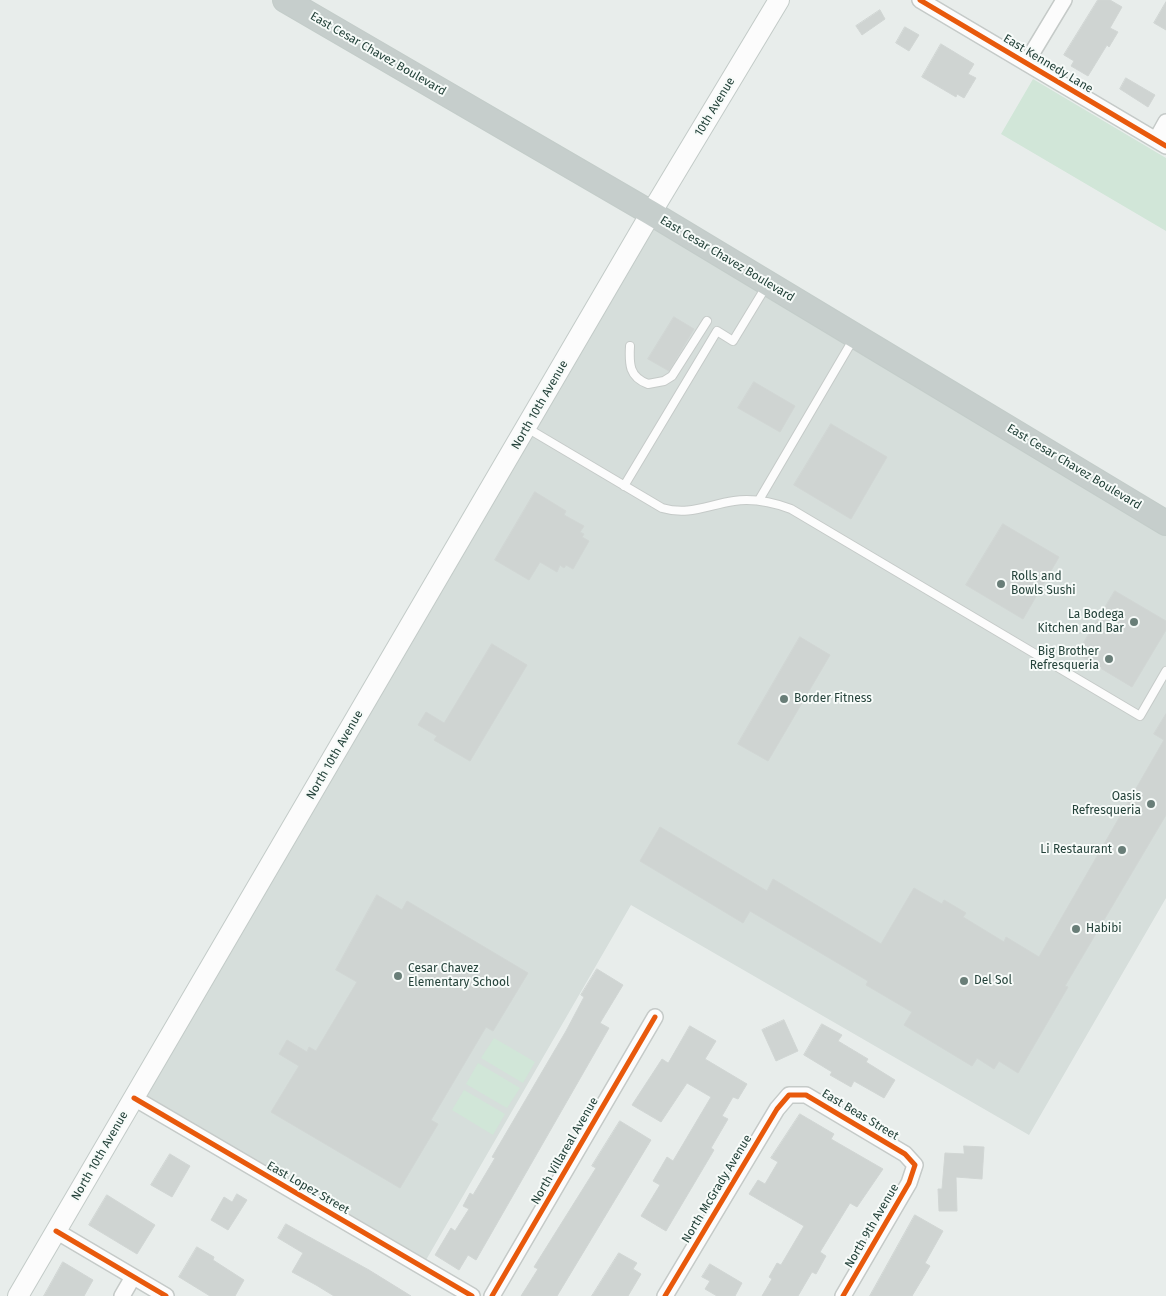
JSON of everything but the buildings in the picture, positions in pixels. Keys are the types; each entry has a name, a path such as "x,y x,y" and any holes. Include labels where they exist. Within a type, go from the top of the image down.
{"highway":[{"name":"East Cesar Chavez Boulevard","path":"284,0 651,213 1166,523"}],"main road":[{"name":"10th Avenue","path":"651,213 779,0"},
{"name":"North 10th Avenue","path":"18,1296 651,213"}],"street":[{"name":"East Kennedy Lane","path":"920,0 1161,143"},
{"path":"1026,62 1064,0"},
{"path":"1161,143 1166,122"},
{"name":"North Villareal Avenue","path":"492,1296 655,1017"},
{"name":"East Beas Street","path":"789,1095 806,1095 905,1154 915,1166"},
{"name":"North McGrady Avenue","path":"665,1296 777,1109 789,1095"},
{"name":"East Lopez Street","path":"134,1098 472,1296"},
{"name":"North 9th Avenue","path":"843,1296 909,1183 915,1166"},
{"path":"56,1231 166,1296"},
{"path":"122,1296 133,1276"}],"lane":[{"path":"624,486 716,331 734,341 768,284"},
{"path":"630,346 629,362 635,377 648,384 664,381 672,376 707,321"},
{"path":"759,500 855,336"},
{"path":"527,428 662,508 678,512 734,501 759,500 791,508 1140,716 1166,671"}],"shaded area":[{"path":"651,213 1166,523 1166,898 1029,1135 631,905 422,1267 134,1098"}],"green space":[{"path":"1033,79 1166,158 1166,231 1001,134"},
{"path":"494,1038 535,1062 523,1083 481,1058"},
{"path":"478,1063 520,1088 507,1108 466,1084"},
{"path":"464,1090 505,1114 493,1135 452,1110"}],"cycle path":[{"path":"920,0 1166,146"},
{"path":"492,1296 655,1017"},
{"path":"665,1296 777,1109 789,1095 806,1095 905,1154 915,1165 909,1183 843,1296"},
{"path":"134,1098 472,1296"},
{"path":"56,1231 166,1296"}],"place":[{"name":"Rolls and Bowls Sushi","path":"1001,584"},
{"name":"La Bodega Kitchen and Bar","path":"1134,622"},
{"name":"Big Brother Refresqueria","path":"1109,659"},
{"name":"Border Fitness","path":"784,699"},
{"name":"Oasis Refresqueria","path":"1151,804"},
{"name":"Li Restaurant","path":"1122,850"},
{"name":"Habibi","path":"1076,929"},
{"name":"Cesar Chavez Elementary School","path":"398,976"},
{"name":"Del Sol","path":"964,981"}]}
